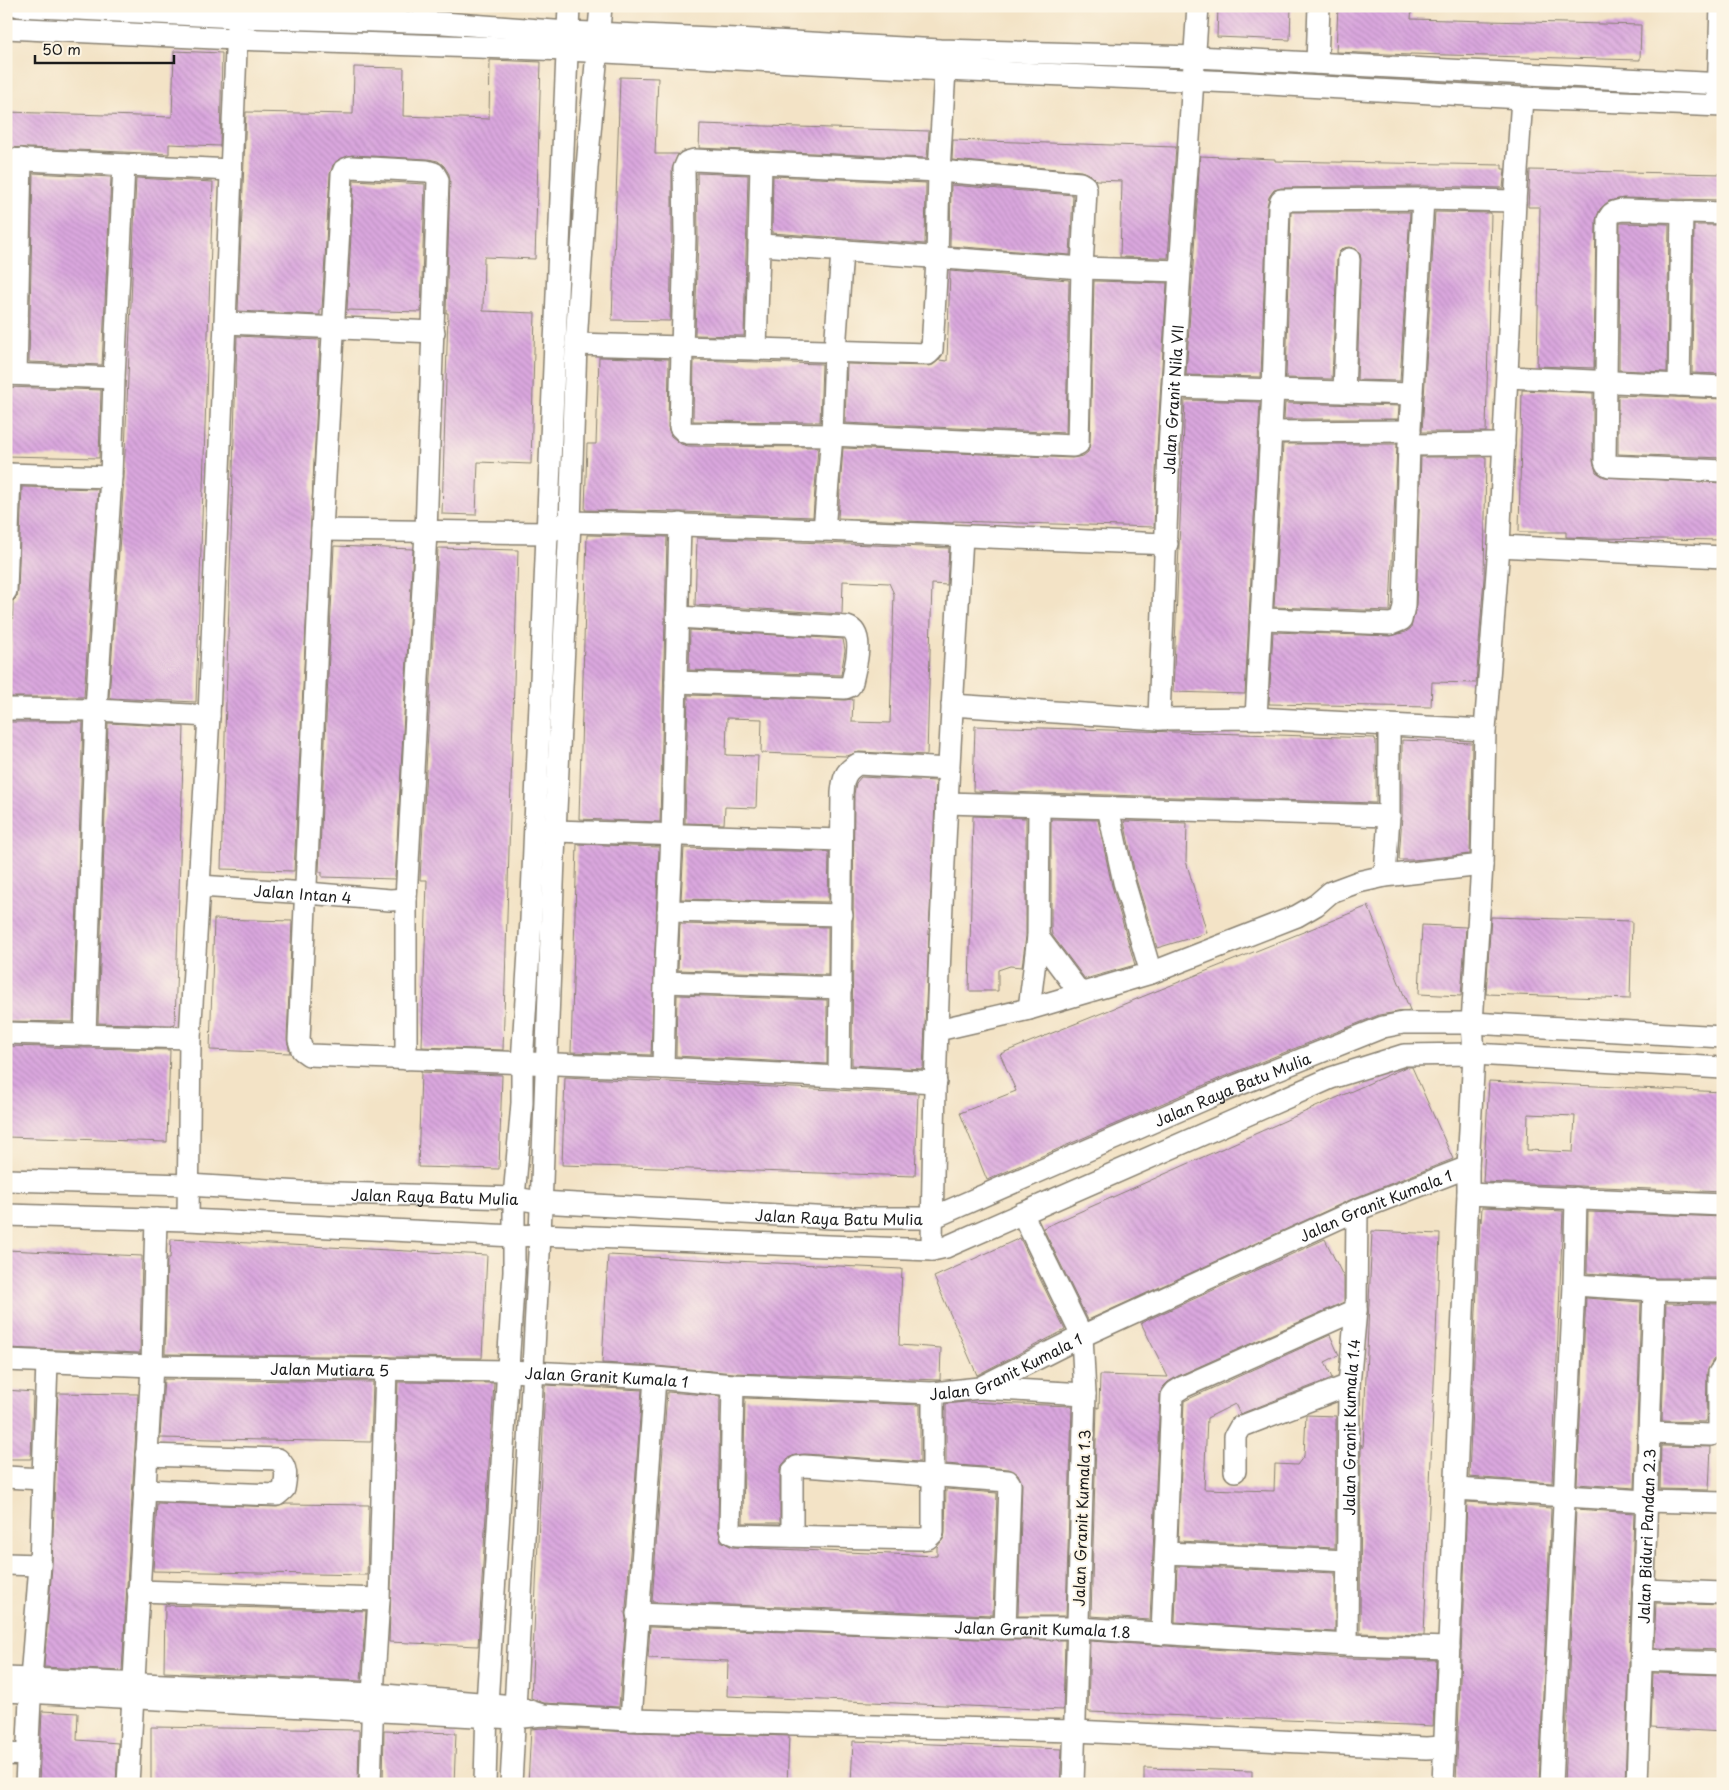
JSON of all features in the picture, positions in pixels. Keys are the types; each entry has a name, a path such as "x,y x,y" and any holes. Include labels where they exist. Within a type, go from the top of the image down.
{"street":[{"path":"18,6 238,17 443,14 567,41"},
{"path":"485,1784 486,1711 514,1272 514,1198 522,1103 522,1062 531,911 548,534 569,6"},
{"path":"511,1784 540,1235 554,831 570,522 576,344 587,167 601,6"},
{"name":"Jalan Granit Nila VII","path":"1159,720 1173,387 1198,6"},
{"path":"1317,63 1319,6"},
{"path":"6,28 235,40 442,46 567,41 599,42 945,70 1193,80 1522,98 1721,106 1721,6"},
{"path":"442,46 443,14"},
{"path":"188,1220 190,1038 209,716 235,40 238,17"},
{"path":"599,42 736,38 940,50 1196,57 1720,84"},
{"path":"576,344 835,350 926,355 931,352 945,70"},
{"path":"1443,1784 1474,1054 1472,1023 1486,766 1485,730 1499,546 1515,202 1522,98"},
{"path":"114,378 11,374 14,159 231,170"},
{"path":"694,160 761,163 939,171 1083,184 1086,190 1082,268 1078,444 1076,446 832,435 685,432 680,427 685,236 684,166 687,162 694,160"},
{"path":"756,349 761,163"},
{"path":"85,1035 96,710 111,477 124,165"},
{"path":"406,1059 406,899 426,532 438,180 434,173 351,167 344,170 342,175 322,530 299,1040 302,1050 309,1054 406,1059 663,1068 936,1082"},
{"path":"1256,718 1273,390 1279,207 1281,200 1423,199 1515,202"},
{"path":"1262,619 1391,624 1401,620 1404,606 1412,394 1423,199"},
{"path":"1723,212 1624,210 1615,211 1610,215 1608,220 1605,461 1608,466 1723,471"},
{"path":"1679,385 1682,212"},
{"path":"759,246 1082,268 1180,271"},
{"path":"824,530 832,435 835,350 842,251"},
{"path":"1344,392 1349,259"},
{"path":"225,323 434,332"},
{"path":"1508,377 1723,387"},
{"path":"1173,387 1412,394"},
{"path":"1270,432 1504,444"},
{"path":"6,591 8,474 111,477"},
{"path":"322,530 548,534 565,523 570,522 680,524 1167,544"},
{"path":"663,1068 672,835 680,524"},
{"path":"932,1250 946,803 962,537"},
{"path":"1499,546 1723,557"},
{"path":"676,682 845,688 850,686 852,682 858,650 858,641 854,632 846,627 678,617"},
{"path":"952,705 1159,720 1256,718 1485,730"},
{"path":"6,709 96,710 209,716"},
{"path":"1385,876 1389,816 1389,726"},
{"path":"839,1077 842,782 850,768 858,764 948,769"},
{"path":"946,803 1389,816"},
{"path":"1029,1009 1038,937 1039,806"},
{"path":"1108,808 1124,882 1151,973"},
{"path":"554,831 841,840"},
{"path":"938,1030 1029,1009 1151,973 1298,916 1332,892 1358,882 1385,876 1482,865"},
{"name":"Jalan Intan 4","path":"199,886 390,900 406,899"},
{"path":"668,911 842,915"},
{"path":"1038,937 1080,993"},
{"path":"665,982 841,988"},
{"name":"Jalan Raya Batu Mulia","path":"6,1180 188,1185 301,1192 514,1198 540,1202 833,1218 932,1218 1228,1089 1383,1027 1403,1023 1472,1023 1723,1037"},
{"path":"6,1033 190,1038"},
{"path":"6,1215 188,1220 514,1236 540,1235 932,1250 946,1247 1331,1078 1404,1056 1474,1054 1723,1068"},
{"name":"Jalan Granit Kumala 1","path":"508,1371 655,1378 734,1385 933,1393 978,1388 1082,1336 1357,1210 1468,1167"},
{"path":"1468,1194 1723,1205"},
{"path":"1551,1784 1574,1285 1576,1198"},
{"name":"Jalan Granit Kumala 1.4","path":"1347,1645 1349,1385 1356,1310 1357,1210"},
{"path":"1022,1214 1082,1336"},
{"path":"128,1784 152,1366 156,1219"},
{"path":"1574,1285 1654,1290 1723,1291"},
{"name":"Jalan Biduri Pandan 2.3","path":"1637,1784 1654,1290"},
{"path":"1162,1634 1172,1396 1183,1386 1356,1310"},
{"name":"Jalan Granit Kumala 1.3","path":"1073,1784 1085,1394 1082,1336"},
{"name":"Jalan Mutiara 5","path":"6,1360 152,1366 508,1371"},
{"path":"26,1784 30,1686 40,1564 47,1362"},
{"path":"370,1784 372,1702 379,1599 386,1368"},
{"path":"1649,1433 1711,1435 1717,1432 1719,1426 1719,1373 1723,1368"},
{"path":"630,1720 655,1378"},
{"path":"734,1385 731,1533 736,1535 928,1538 933,1533 933,1393"},
{"path":"1235,1471 1235,1436 1240,1427 1349,1385"},
{"path":"978,1388 1085,1394"},
{"path":"144,1490 277,1495 284,1489 287,1475 282,1463 278,1459 146,1455"},
{"path":"792,1536 792,1472 797,1467 1008,1481 1010,1484 1005,1628"},
{"path":"6,1477 42,1479"},
{"path":"1456,1489 1646,1501 1723,1503"},
{"path":"1166,1554 1348,1561"},
{"path":"6,1564 40,1564"},
{"path":"1643,1590 1723,1593"},
{"path":"138,1591 379,1599"},
{"name":"Jalan Granit Kumala 1.8","path":"637,1614 1005,1628 1078,1628 1347,1645 1448,1648"},
{"path":"1641,1660 1723,1663"},
{"path":"6,1678 30,1686"},
{"path":"6,1691 30,1686 133,1690 372,1702 630,1720 1075,1731 1426,1748 1444,1747"},
{"path":"6,1754 27,1755"}],"building":[{"path":"1218,6 1291,6 1290,40 1217,37"},
{"path":"1338,6 1412,6 1411,19 1641,25 1640,60 1336,52"},
{"path":"174,51 222,53 220,146 169,144 169,154 6,147 6,112 172,117"},
{"path":"490,60 541,62 535,259 484,257 483,311 535,313 531,464 478,462 476,515 442,514 448,313 446,313 449,174 438,161 428,159 352,155 339,159 333,165 330,174 322,309 320,309 320,315 238,311 246,112 353,114 354,67 404,68 403,116 489,119"},
{"path":"620,77 658,78 655,154 678,154 672,169 670,321 612,320"},
{"path":"700,124 929,131 927,158 699,148"},
{"path":"953,140 1176,147 1168,258 1120,257 1122,181 1096,180 1091,175 1081,171 952,160"},
{"path":"1200,156 1275,159 1275,161 1502,165 1502,169 1505,169 1503,188 1423,186 1281,188 1274,190 1269,197 1267,206 1261,377 1186,375"},
{"path":"1530,170 1723,174 1723,200 1623,198 1609,201 1600,209 1596,220 1594,368 1537,366 1540,207 1528,207"},
{"path":"6,172 8,172 6,256"},
{"path":"33,173 111,177 102,365 29,362"},
{"path":"697,173 748,175 744,336 695,335 698,236"},
{"path":"773,176 926,183 925,244 772,233"},
{"path":"136,178 213,182 196,702 109,698 124,477"},
{"path":"354,180 425,184 421,312 347,310"},
{"path":"951,185 1073,195 1070,255 950,246"},
{"path":"1291,212 1410,212 1400,381 1357,380 1361,259 1356,249 1349,247 1343,248 1339,252 1337,259 1332,379 1286,378"},
{"path":"1435,212 1491,213 1486,432 1422,432"},
{"path":"1620,223 1669,224 1667,372 1619,370"},
{"path":"1694,225 1723,225 1723,374 1692,373"},
{"path":"950,271 1069,280 1066,433 845,423 847,364 928,366 933,365 939,360 947,361"},
{"path":"1094,281 1167,283 1154,527 953,521 953,523 838,518 843,448 1072,458 1083,456 1088,452 1090,444"},
{"path":"237,336 320,340 294,871 221,869"},
{"path":"599,357 669,359 668,427 671,436 681,444 688,446 818,447 813,517 585,510 587,444 596,444"},
{"path":"694,360 822,364 820,422 693,421"},
{"path":"6,387 101,390 99,458 6,456"},
{"path":"1522,390 1593,393 1593,461 1596,472 1604,477 1723,483 1723,540 1566,537 1566,532 1519,532"},
{"path":"1618,395 1723,399 1723,458 1618,454"},
{"path":"1185,400 1260,402 1245,694 1173,692"},
{"path":"1285,403 1399,406 1398,419 1284,419"},
{"path":"1283,444 1397,444 1390,611 1274,607"},
{"path":"1421,457 1486,457 1484,578 1476,683 1432,682 1431,707 1269,704 1273,632 1391,636 1406,632 1411,628 1416,606"},
{"path":"22,487 98,489 84,697 10,697 13,601 17,597 18,591"},
{"path":"587,535 667,537 660,822 579,819"},
{"path":"697,538 949,548 947,585 932,584 927,755 859,752 847,756 761,753 762,719 727,718 726,755 758,756 756,808 725,807 724,824 685,823 688,695 853,699 852,722 890,723 894,594 889,583 843,581 842,614 695,605"},
{"path":"334,546 413,549 395,879 322,877 322,872 319,872"},
{"path":"438,548 518,550 503,1050 422,1047 427,880 420,880"},
{"path":"690,630 843,639 845,650 841,675 689,670"},
{"path":"6,722 83,722 73,1022 6,1021"},
{"path":"108,723 184,727 175,1024 171,1025 98,1023"},
{"path":"975,726 1375,738 1376,803 973,791"},
{"path":"1402,740 1472,743 1470,854 1399,860 1402,816"},
{"path":"861,777 936,781 923,1069 852,1065 854,794 856,783"},
{"path":"973,816 1026,818 1026,936 1022,967 1010,966 998,970 998,991 969,991"},
{"path":"1051,819 1098,820 1112,886 1135,965 1085,979 1052,935"},
{"path":"1124,821 1187,823 1186,861 1207,933 1157,948 1136,879"},
{"path":"577,844 659,847 651,1055 571,1052"},
{"path":"684,848 829,852 828,902 681,899"},
{"path":"1368,906 1410,1010 1379,1015 1223,1077 987,1180 960,1113 1016,1091 1000,1054"},
{"path":"1491,917 1632,921 1630,999 1486,994"},
{"path":"214,919 292,921 287,1039 290,1053 210,1050"},
{"path":"680,924 828,927 828,975 678,970"},
{"path":"1422,925 1466,927 1461,996 1419,994"},
{"path":"677,995 827,1000 827,1064 676,1056"},
{"path":"6,1046 170,1050 167,1142 6,1137"},
{"path":"1406,1067 1412,1067 1453,1159 1352,1199 1088,1320 1043,1228"},
{"path":"421,1072 502,1075 499,1169 418,1167"},
{"path":"565,1077 918,1094 915,1176 562,1165"},
{"path":"1489,1081 1723,1092 1723,1192 1483,1182","holes":["1528,1114 1575,1116 1573,1152 1527,1150"]},
{"path":"1482,1207 1563,1211 1552,1483 1469,1477 1480,1217 1481,1222"},
{"path":"1588,1212 1723,1217 1723,1278 1654,1278 1587,1273"},
{"path":"1372,1231 1440,1234 1424,1635 1360,1633 1361,1444 1363,1448"},
{"path":"1020,1238 1065,1330 977,1375 934,1277"},
{"path":"171,1239 487,1255 482,1358 165,1354 167,1258 170,1258"},
{"path":"1325,1239 1344,1278 1344,1302 1178,1376 1162,1388 1160,1395 1150,1620 1091,1616 1097,1407 1099,1408 1100,1375 1168,1377 1141,1323"},
{"path":"6,1250 142,1256 140,1353 6,1348"},
{"path":"608,1255 902,1269 899,1345 941,1348 940,1380 734,1373 602,1363"},
{"path":"1586,1298 1641,1302 1635,1488 1577,1484"},
{"path":"1666,1303 1723,1304 1723,1356 1713,1360 1707,1372 1706,1422 1662,1421"},
{"path":"1330,1335 1339,1355 1325,1362 1332,1378 1240,1414 1235,1404 1207,1418 1204,1489 1274,1491 1275,1464 1297,1465 1304,1456 1306,1415 1336,1416 1335,1548 1178,1541 1184,1401"},
{"path":"164,1379 373,1382 371,1442 160,1438"},
{"path":"398,1382 494,1383 478,1646 389,1642"},
{"path":"545,1385 642,1390 619,1707 544,1703 531,1698"},
{"path":"6,1390 33,1392 31,1459 6,1459"},
{"path":"667,1392 720,1396 718,1528 721,1541 732,1547 937,1556 937,1547 944,1538 945,1533 946,1489 997,1493 993,1615 652,1602"},
{"path":"58,1393 138,1394 122,1671 44,1667 52,1566"},
{"path":"745,1398 920,1405 920,1462 805,1454 795,1455 788,1458 780,1468 780,1523 743,1523"},
{"path":"966,1402 1072,1406 1066,1616 1018,1616 1022,1484 1018,1474 1009,1469 946,1464 946,1404"},
{"path":"1661,1446 1711,1447 1709,1490 1660,1489"},
{"path":"1467,1502 1551,1508 1539,1784 1456,1784"},
{"path":"157,1503 277,1507 286,1504 369,1505 367,1575 153,1571"},
{"path":"1576,1509 1634,1513 1625,1784 1564,1784"},
{"path":"1177,1566 1335,1573 1335,1632 1175,1622"},
{"path":"1656,1603 1723,1605 1723,1650 1654,1648"},
{"path":"165,1605 366,1611 361,1681 164,1672"},
{"path":"650,1627 1005,1640 1065,1640 1063,1710 727,1696 728,1661 648,1658"},
{"path":"1090,1641 1347,1658 1436,1660 1433,1726 1089,1712"},
{"path":"1653,1673 1723,1675 1723,1732 1651,1728"},
{"path":"42,1711 78,1713 77,1740 118,1743 116,1784 39,1784"},
{"path":"151,1727 359,1730 358,1784 151,1784"},
{"path":"531,1729 789,1736 787,1784 528,1784"},
{"path":"384,1731 456,1733 454,1784 383,1784"},
{"path":"853,1741 1062,1749 1060,1784 851,1784"},
{"path":"1144,1768 1252,1771 1252,1784 1144,1784"}]}
